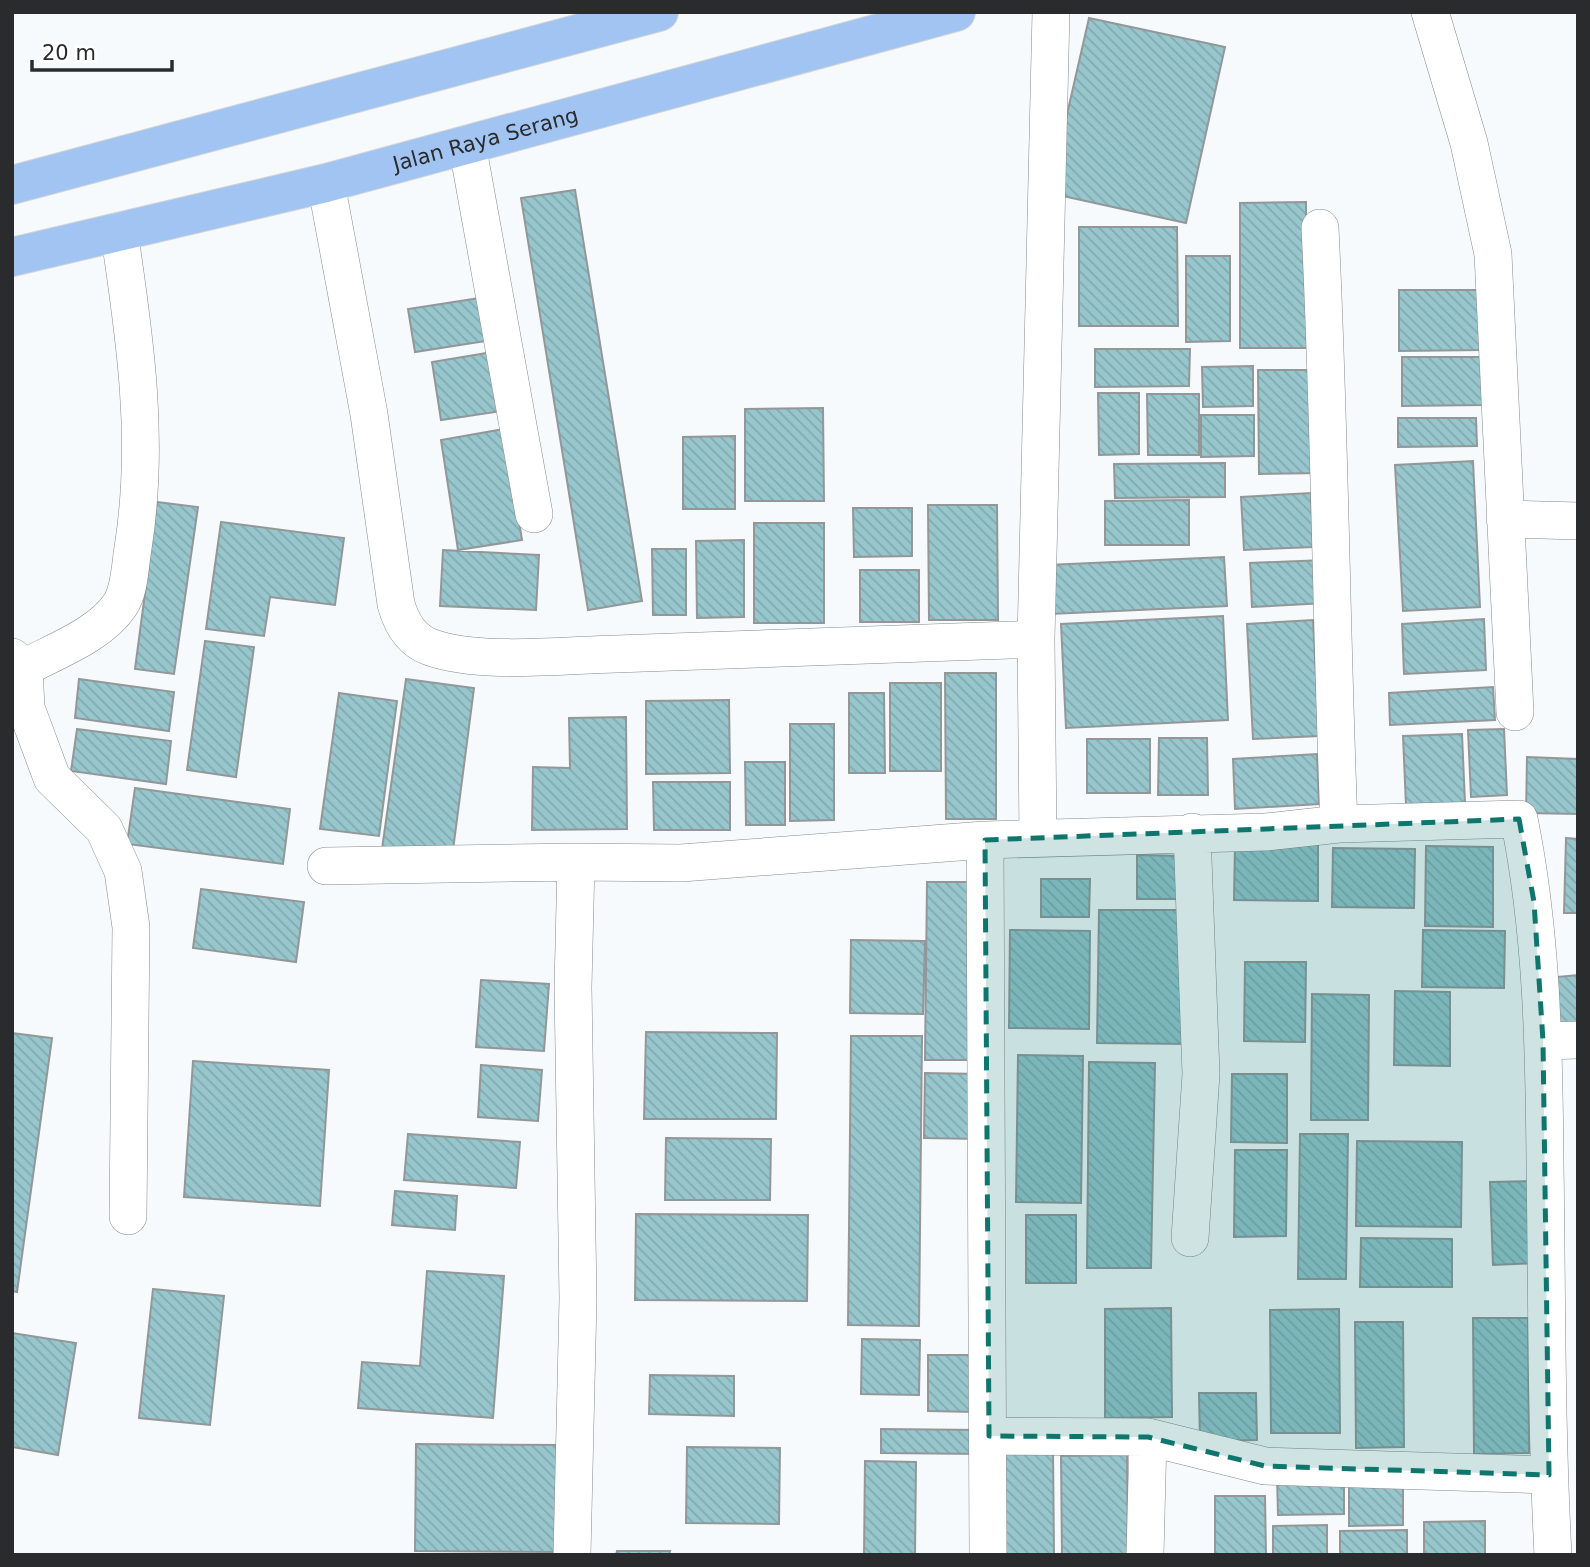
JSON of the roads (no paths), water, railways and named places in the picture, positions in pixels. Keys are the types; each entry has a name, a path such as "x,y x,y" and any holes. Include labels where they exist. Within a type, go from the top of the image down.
{"highway":[{"path":"12,186 566,24 659,12"},
{"name":"Jalan Raya Serang","path":"12,257 326,183 957,12"}],"street":[{"path":"1038,838 1036,639 1051,12"},
{"path":"1430,12 1469,143 1493,254 1515,712"},
{"path":"467,144 534,514"},
{"path":"326,183 376,454 396,604 402,625 429,647 475,655 531,656 743,652 1036,639"},
{"path":"1320,228 1327,366 1331,620 1339,824"},
{"path":"119,231 136,342 142,423 137,523 122,602 105,622 18,663 26,708 52,778 104,830 123,871 131,940 128,1216"},
{"path":"1505,519 1578,521"},
{"path":"326,866 681,863 985,840 1192,832 1266,832 1339,824 1518,819 1561,1041 1549,1475 1553,1555"},
{"path":"1190,1238 1201,1074 1192,832"},
{"path":"985,840 988,1555"},
{"path":"572,1555 578,1299 573,986 576,863"},
{"path":"989,1436 1148,1437 1265,1466 1549,1475"},
{"path":"1145,1555 1148,1437"}]}
